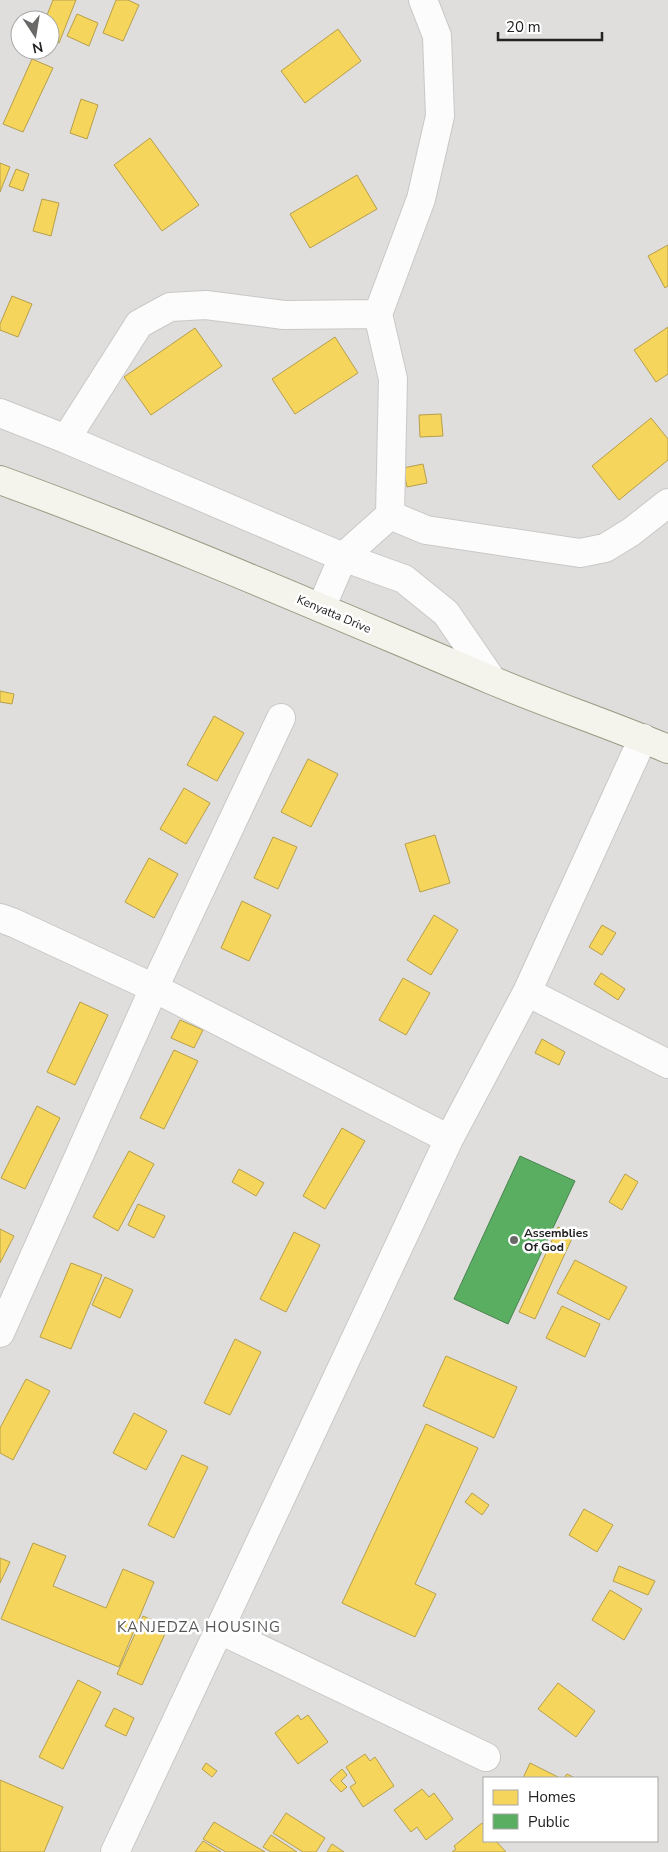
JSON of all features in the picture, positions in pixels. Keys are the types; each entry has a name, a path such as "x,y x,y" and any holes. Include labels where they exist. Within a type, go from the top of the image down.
{"main road":[{"name":"Kenyatta Drive","path":"0,480 70,505 492,680 658,742"}],"street":[{"path":"321,608 343,557 390,515 393,379 378,314 421,199 440,116 437,36 422,0"},
{"path":"66,439 139,324 170,307 206,305 284,315 378,314"},
{"path":"0,413 66,439 343,557 404,579 446,613 492,680"},
{"path":"390,515 426,530 580,552 605,548 631,532 668,503"},
{"path":"0,1333 154,988 281,718"},
{"path":"115,1852 449,1139 658,742"},
{"path":"0,918 154,988 449,1139"},
{"path":"527,992 668,1064"},
{"path":"220,1630 486,1757"}],"shaded area":[{"path":"0,0 668,0 668,1852 0,1852"}],"building: Homes":[{"path":"53,0 76,0 60,40 60,10 49,10"},
{"path":"116,0 128,0 139,5 123,41 103,33"},
{"path":"77,14 98,23 89,46 67,36"},
{"path":"338,29 361,61 305,103 281,71"},
{"path":"32,60 53,68 23,132 3,124"},
{"path":"81,99 98,105 87,139 70,133"},
{"path":"150,138 199,205 162,231 114,165"},
{"path":"0,163 10,167 0,192"},
{"path":"16,169 29,174 23,191 9,186"},
{"path":"357,175 377,209 310,248 290,214"},
{"path":"42,199 59,203 51,236 33,231"},
{"path":"668,245 668,286 665,288 648,256"},
{"path":"12,296 32,304 18,337 0,330 0,324"},
{"path":"668,327 668,374 656,382 634,350"},
{"path":"195,328 222,366 151,415 124,377"},
{"path":"335,337 358,373 295,414 272,379"},
{"path":"441,414 443,436 420,437 419,415"},
{"path":"651,418 668,439 668,460 619,500 592,466"},
{"path":"423,464 427,483 407,487 403,468"},
{"path":"0,691 14,694 12,704 0,702"},
{"path":"214,716 244,733 217,781 187,765"},
{"path":"308,759 338,774 311,827 281,812"},
{"path":"184,788 210,803 186,844 160,829"},
{"path":"435,835 450,883 420,892 405,844"},
{"path":"273,837 297,847 278,889 254,878"},
{"path":"149,858 178,874 154,918 125,902"},
{"path":"242,901 271,915 249,961 221,948"},
{"path":"434,915 458,930 431,975 407,960"},
{"path":"602,925 616,933 602,955 589,947"},
{"path":"601,973 625,989 618,1000 594,984"},
{"path":"403,978 430,993 406,1035 379,1020"},
{"path":"80,1002 108,1015 75,1085 47,1072"},
{"path":"180,1020 203,1030 194,1048 171,1038"},
{"path":"542,1039 565,1052 559,1065 535,1053"},
{"path":"174,1050 198,1061 164,1129 140,1118"},
{"path":"37,1106 60,1118 25,1189 1,1178"},
{"path":"342,1128 365,1141 325,1209 303,1196"},
{"path":"129,1151 154,1164 118,1231 93,1217"},
{"path":"239,1169 264,1183 256,1196 232,1182"},
{"path":"625,1174 638,1182 622,1210 609,1202"},
{"path":"138,1204 165,1216 154,1238 128,1225"},
{"path":"558,1227 574,1234 535,1319 519,1312"},
{"path":"0,1229 14,1236 0,1263"},
{"path":"294,1232 320,1245 286,1312 260,1299"},
{"path":"575,1260 627,1287 609,1320 557,1293"},
{"path":"71,1263 102,1275 71,1349 40,1337"},
{"path":"105,1277 133,1290 120,1318 92,1305"},
{"path":"562,1306 600,1324 585,1357 546,1338"},
{"path":"235,1339 261,1352 230,1415 204,1403"},
{"path":"446,1356 517,1387 494,1438 423,1406"},
{"path":"26,1379 50,1391 13,1460 0,1453 0,1428"},
{"path":"134,1413 167,1431 146,1470 113,1453"},
{"path":"426,1424 478,1448 415,1584 436,1594 415,1637 342,1603"},
{"path":"182,1455 208,1467 174,1538 148,1525"},
{"path":"472,1493 489,1505 482,1515 465,1502"},
{"path":"584,1509 613,1525 597,1552 569,1535"},
{"path":"33,1543 66,1556 53,1586 106,1608 123,1569 154,1582 119,1667 1,1619"},
{"path":"0,1558 10,1562 0,1583"},
{"path":"619,1566 655,1581 648,1595 613,1581"},
{"path":"610,1590 642,1609 624,1640 592,1620"},
{"path":"143,1616 168,1627 142,1685 117,1674"},
{"path":"78,1680 101,1692 63,1769 39,1757"},
{"path":"558,1683 595,1711 576,1737 538,1709"},
{"path":"114,1708 134,1718 126,1736 105,1726"},
{"path":"298,1715 301,1720 308,1715 328,1742 298,1764 275,1733"},
{"path":"365,1754 370,1761 375,1757 394,1786 363,1807 350,1787 356,1783 346,1767"},
{"path":"206,1763 217,1771 212,1777 202,1769"},
{"path":"530,1763 558,1777 523,1777"},
{"path":"342,1769 347,1775 341,1781 347,1787 341,1792 330,1780"},
{"path":"0,1780 63,1807 44,1852 0,1852"},
{"path":"422,1789 429,1797 434,1793 453,1819 426,1840 417,1827 411,1832 394,1810"},
{"path":"286,1813 325,1838 316,1852 303,1852 273,1833"},
{"path":"214,1822 265,1852 226,1852 203,1839"},
{"path":"482,1823 483,1842 497,1842 506,1852 452,1852 456,1849 454,1846"},
{"path":"271,1835 297,1852 271,1852 263,1847"},
{"path":"203,1841 221,1852 195,1852"},
{"path":"332,1844 344,1852 327,1852"}],"building: Public":[{"name":"Assemblies Of God","path":"520,1156 575,1181 508,1324 454,1299"}],"place":[{"name":"Assemblies Of God","path":"514,1240"}],"district":[{"name":"KANJEDZA HOUSING","path":"199,1627"}]}
